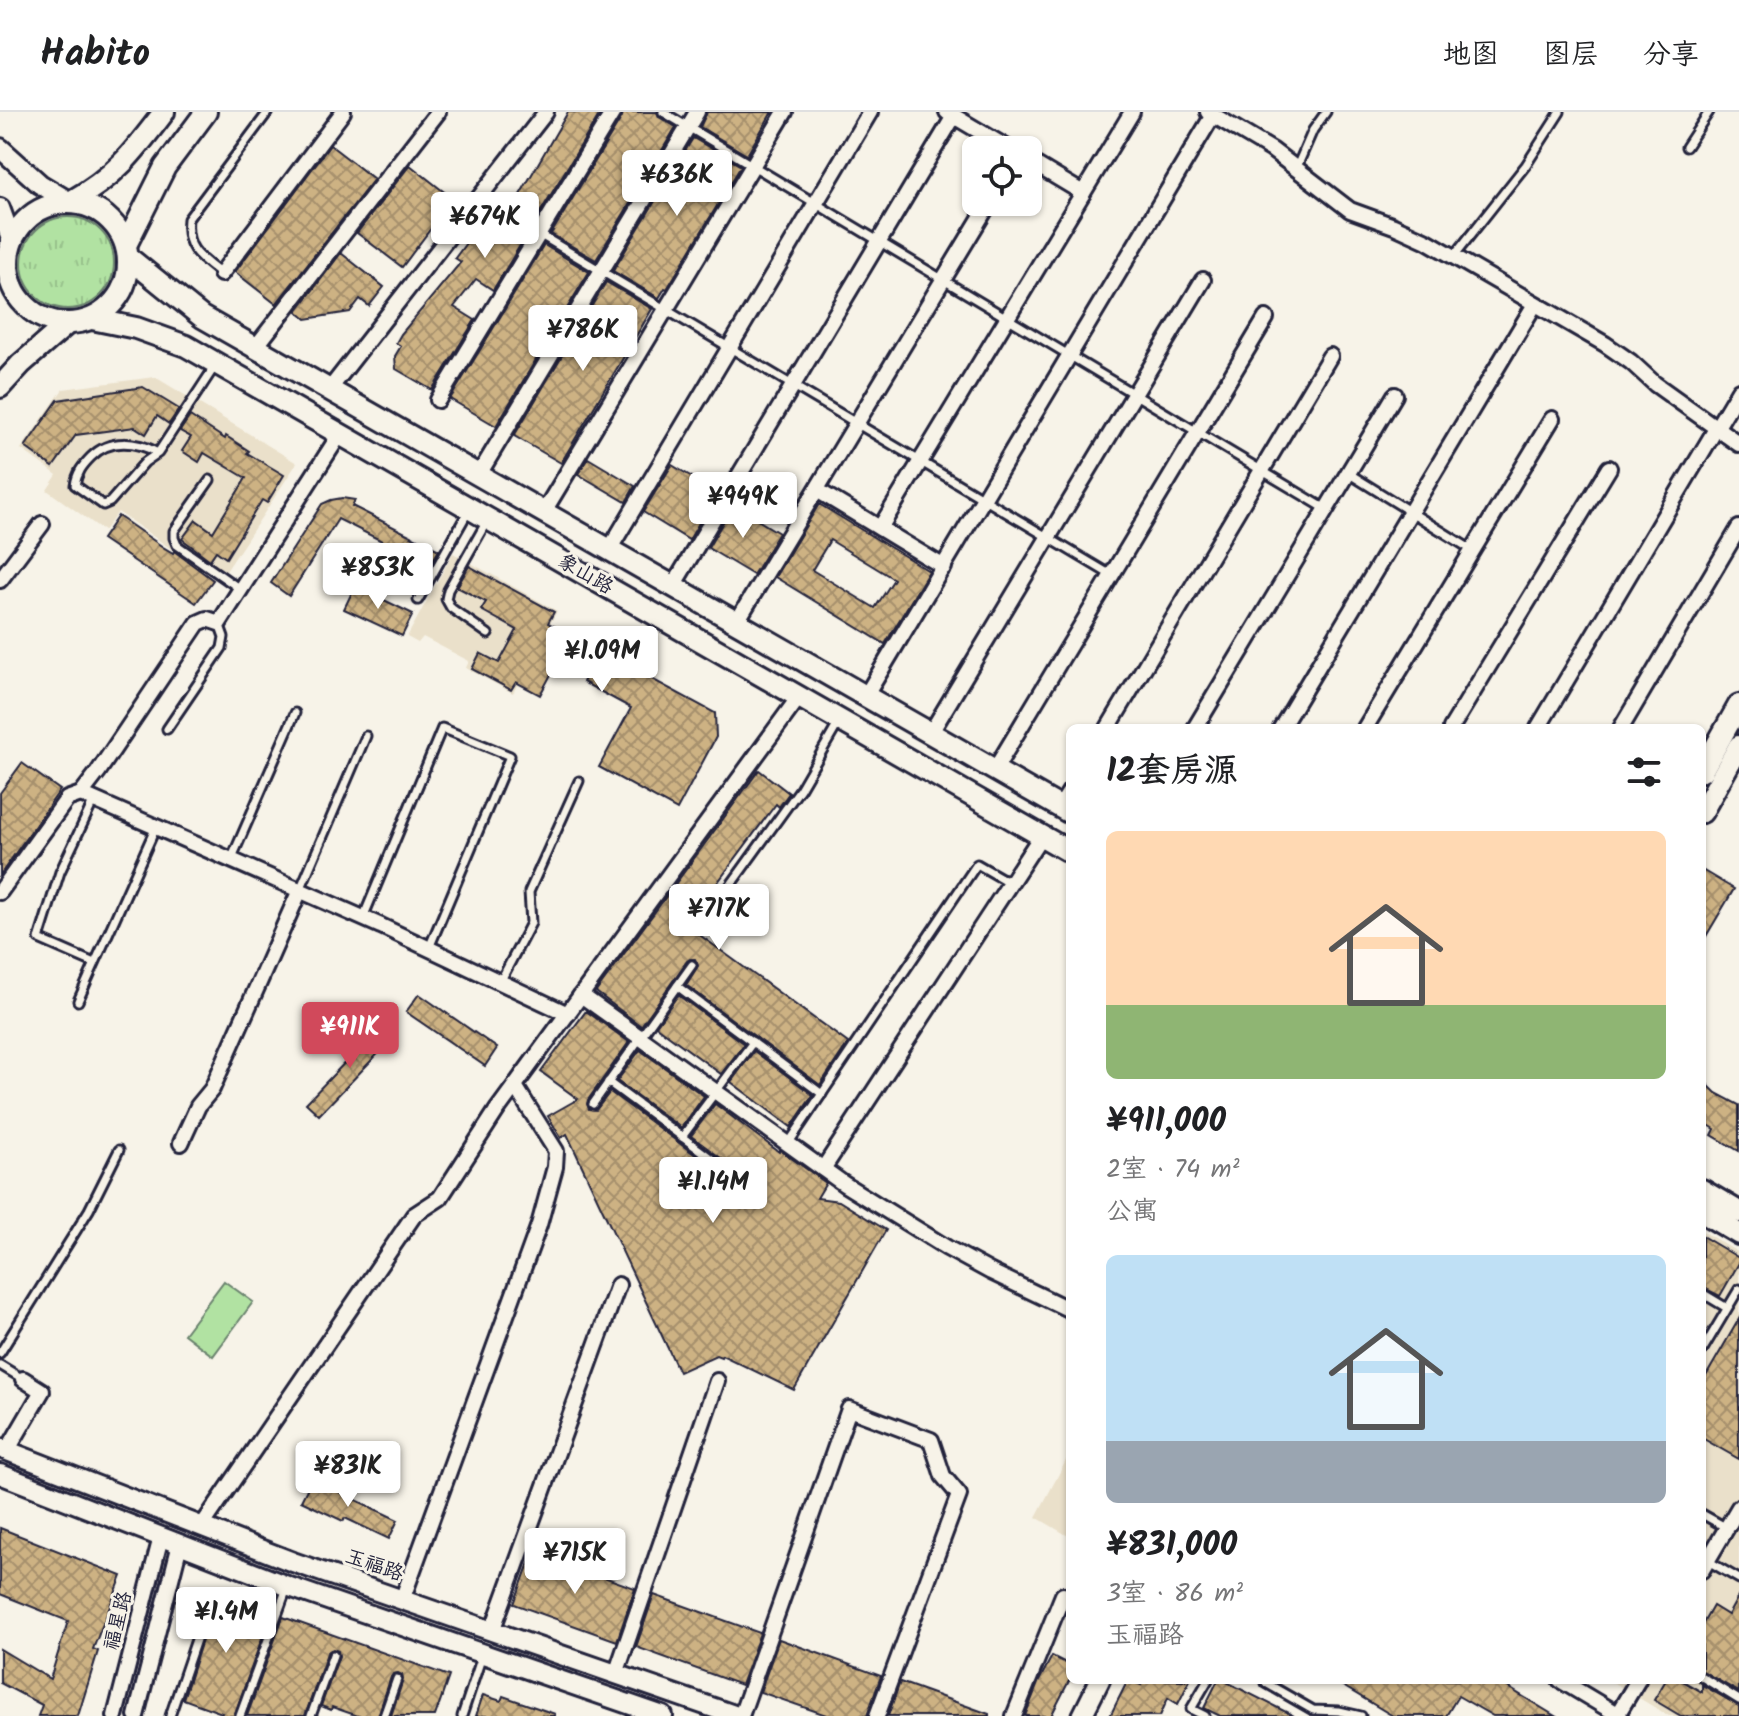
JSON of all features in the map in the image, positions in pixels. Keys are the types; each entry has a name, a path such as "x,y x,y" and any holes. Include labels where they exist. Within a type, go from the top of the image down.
{"main road":[{"path":"70,202 90,191 121,166 164,112"},
{"path":"8,266 15,291 22,302 42,317 67,324 92,319 113,304 126,282 128,252 165,167 206,112"},
{"path":"0,299 12,241 34,213 58,203 70,202 94,208 105,215 121,234 128,252"},
{"name":"象山路","path":"128,252 202,317 994,771 1066,804"},
{"name":"象山路","path":"92,319 136,328 186,346 1066,850"},
{"path":"0,387 67,324"},
{"path":"1706,764 1739,705"},
{"path":"1706,805 1739,746"},
{"path":"1706,1192 1739,1212"},
{"path":"1706,1214 1739,1234"}],"street":[{"path":"221,274 343,112"},
{"path":"255,348 438,112"},
{"path":"329,390 546,112"},
{"path":"438,400 613,112"},
{"path":"478,476 697,112"},
{"path":"543,513 785,112"},
{"path":"609,550 870,112"},
{"path":"880,528 1132,112"},
{"path":"673,586 879,241 950,114 987,136"},
{"path":"865,697 1211,114 1272,150 1350,210 1411,233 1605,344 1739,444"},
{"path":"0,148 26,174 70,202"},
{"path":"1042,168 1083,193"},
{"path":"0,208 12,241"},
{"path":"736,623 982,216"},
{"path":"930,734 1203,280"},
{"path":"1283,724 1535,304"},
{"path":"994,771 1266,318"},
{"path":"1110,724 1330,356"},
{"path":"1540,724 1739,390"},
{"path":"1197,724 1395,395"},
{"path":"1367,724 1552,419"},
{"path":"88,797 98,772 198,623 207,619 219,623 340,434"},
{"path":"1453,724 1609,468"},
{"path":"817,490 944,567"},
{"path":"0,580 42,524"},
{"path":"1623,724 1739,528"},
{"path":"202,1526 414,1215 440,1198 515,1086 799,697"},
{"path":"0,892 67,799 88,797 363,918 568,1014"},
{"path":"823,1169 1041,836"},
{"path":"181,1143 198,1106 212,1089 300,890"},
{"path":"581,995 844,1184 947,1248 1066,1308"},
{"path":"402,1600 539,1225 555,1167 556,1151 515,1086"},
{"path":"492,1631 618,1285"},
{"path":"4,1449 42,1391 23,1379"},
{"path":"616,1674 717,1381"},
{"path":"739,1716 849,1409 931,1440 943,1476 959,1495 877,1716"},
{"name":"玉福路","path":"4,1449 293,1562 739,1716"},
{"path":"0,1474 287,1586 663,1716"},
{"path":"1706,1563 1739,1507"},
{"name":"福星路","path":"115,1716 161,1537"},
{"name":"福星路","path":"136,1716 180,1544"},
{"path":"1014,1716 1063,1595 1066,1596"},
{"path":"1082,1716 1098,1684"},
{"path":"1567,1684 1619,1715 1636,1684"}],"lane":[{"path":"221,274 196,255 188,234 188,219 268,112"},
{"path":"663,112 1326,509"},
{"path":"1296,169 1313,130 1326,112"},
{"path":"1454,256 1526,165 1560,112"},
{"path":"1686,147 1709,112"},
{"path":"539,234 1111,575"},
{"path":"158,453 133,443 104,447 81,467 75,485 103,505 110,502 145,462 158,453 217,364"},
{"path":"1348,473 1473,550"},
{"path":"210,480 174,531 174,538 177,545 240,589"},
{"path":"418,600 479,514"},
{"path":"479,514 446,594 447,604 451,608 488,634"},
{"path":"167,729 222,648 224,637 219,623"},
{"path":"231,860 295,713"},
{"path":"701,926 800,789 840,720"},
{"path":"363,918 442,728 510,756 429,948"},
{"path":"300,890 366,736"},
{"path":"500,982 531,923 529,892 579,781"},
{"path":"88,797 39,939 94,963"},
{"path":"78,1001 156,827"},
{"path":"788,1144 977,864 1010,883"},
{"path":"593,1104 692,965"},
{"path":"677,986 822,1094"},
{"path":"682,1137 753,1042"},
{"path":"608,1082 747,1185"},
{"path":"0,1353 89,1210 119,1150"},
{"path":"1706,1344 1739,1289"},
{"path":"1706,1295 1727,1308"},
{"path":"0,1365 23,1379"},
{"path":"1706,1516 1727,1528"},
{"path":"1706,1565 1739,1579"},
{"path":"240,1716 287,1586"},
{"path":"170,1716 205,1613"},
{"path":"462,1716 483,1654"},
{"path":"311,1716 333,1655"},
{"path":"384,1716 397,1679"},
{"path":"1706,1679 1739,1700"},
{"path":"1205,1716 1191,1709 1206,1684"},
{"path":"1268,1684 1311,1713 1339,1711 1361,1716"}],"shaded area":[{"path":"155,377 297,463 219,582 118,512 104,531 47,490 57,475 21,449 63,389"},
{"path":"453,553 557,611 513,693 466,668 469,661 423,637 418,643 407,637"},
{"path":"1706,1233 1739,1253 1739,1716 1669,1716 1616,1684 1706,1684"},
{"path":"1066,1461 1066,1535 1036,1517"}],"green space":[{"path":"68,217 85,221 100,231 110,246 114,263 110,280 100,295 85,305 68,309 51,305 36,295 26,280 22,263 26,246 36,231 51,221"},
{"path":"224,1281 253,1302 213,1356 184,1334"}],"building":[{"path":"568,112 601,112 493,290 476,279 454,307 475,320 432,390 396,369 395,356 401,346 396,343 461,262 455,258 492,208 506,219"},
{"path":"623,112 657,112 659,117 676,127 596,260 551,234"},
{"path":"707,112 772,112 747,155 700,127"},
{"path":"693,138 741,166 659,298 613,271"},
{"path":"330,145 374,179 276,304 235,272"},
{"path":"410,165 453,199 402,267 357,233"},
{"path":"544,245 589,272 496,426 450,399"},
{"path":"341,253 384,287 369,306 360,299 350,312 306,319 297,311"},
{"path":"606,282 652,309 561,463 514,436"},
{"path":"143,387 179,409 169,424 157,416 146,434 135,427 76,435 53,467 25,447 58,400"},
{"path":"190,416 284,475 267,503 262,500 226,558 216,551 210,560 182,539 196,520 213,532 246,478 204,453 199,462 182,451 191,437 180,431"},
{"path":"588,458 635,486 626,502 578,474"},
{"path":"672,465 717,492 689,540 643,512"},
{"path":"342,498 355,500 352,506 439,550 428,569 338,519 289,596 271,583 322,504"},
{"path":"819,504 929,571 885,644 775,577","holes":["830,540 894,579 875,608 812,570"]},
{"path":"733,505 779,533 753,575 708,548"},
{"path":"118,516 213,580 196,603 102,539"},
{"path":"469,566 554,612 548,623 715,713 716,737 677,810 599,767 631,708 583,682 589,671 561,656 540,695 516,682 511,690 472,669 480,653 499,663 517,630 481,610 486,602 457,587"},
{"path":"355,586 413,614 402,636 344,609"},
{"path":"22,763 60,790 0,875 0,793"},
{"path":"759,770 789,793 779,807 776,804 686,925 848,1043 820,1085 686,985 698,966 695,959 687,961 641,1026 596,992"},
{"path":"1706,872 1734,889 1706,936"},
{"path":"419,994 497,1048 485,1066 406,1012"},
{"path":"678,995 744,1044 721,1074 656,1026"},
{"path":"586,1011 629,1042 588,1100 589,1109 596,1110 610,1092 743,1190 749,1191 753,1186 751,1180 691,1136 715,1104 826,1183 817,1198 839,1201 886,1230 794,1390 722,1355 679,1372 567,1134 561,1138 548,1116 578,1099 541,1072"},
{"path":"380,1026 393,1038 319,1115 306,1103"},
{"path":"640,1050 704,1096 681,1128 617,1081"},
{"path":"754,1051 813,1095 791,1127 731,1082"},
{"path":"1706,1083 1716,1093 1739,1105 1739,1151 1712,1135 1715,1129 1706,1123"},
{"path":"1706,1238 1739,1258 1720,1296 1706,1289"},
{"path":"1739,1319 1739,1459 1706,1440 1706,1376"},
{"path":"312,1479 398,1520 389,1539 301,1501"},
{"path":"0,1528 122,1576 93,1649 98,1651 78,1716 38,1716 42,1705 0,1683 0,1649 50,1679 68,1621 0,1594"},
{"path":"533,1552 635,1588 617,1641 514,1604"},
{"path":"217,1594 271,1613 234,1716 220,1716 222,1713 183,1699"},
{"path":"654,1595 760,1633 741,1685 636,1647"},
{"path":"1739,1595 1739,1692 1706,1673 1706,1618 1713,1606 1728,1615"},
{"path":"283,1617 449,1676 435,1716 391,1716 403,1680 398,1673 391,1677 378,1716 358,1716 321,1706 339,1656 338,1651 333,1649 327,1653 305,1716 247,1716"},
{"path":"779,1639 881,1676 867,1716 829,1716 760,1692"},
{"path":"1052,1656 1066,1663 1067,1684 1051,1716 1025,1716"},
{"path":"900,1682 989,1714 989,1716 888,1716"},
{"path":"1126,1684 1188,1684 1178,1704 1168,1698 1160,1716 1110,1716"},
{"path":"1216,1684 1231,1684 1294,1716 1220,1716 1204,1708"},
{"path":"1340,1684 1503,1684 1555,1716 1493,1716 1458,1696 1446,1716 1393,1716"},
{"path":"1664,1684 1688,1684 1702,1692 1702,1685 1739,1706 1739,1716 1681,1716 1654,1700"},
{"path":"483,1695 501,1701 503,1696 555,1716 476,1716"}]}
